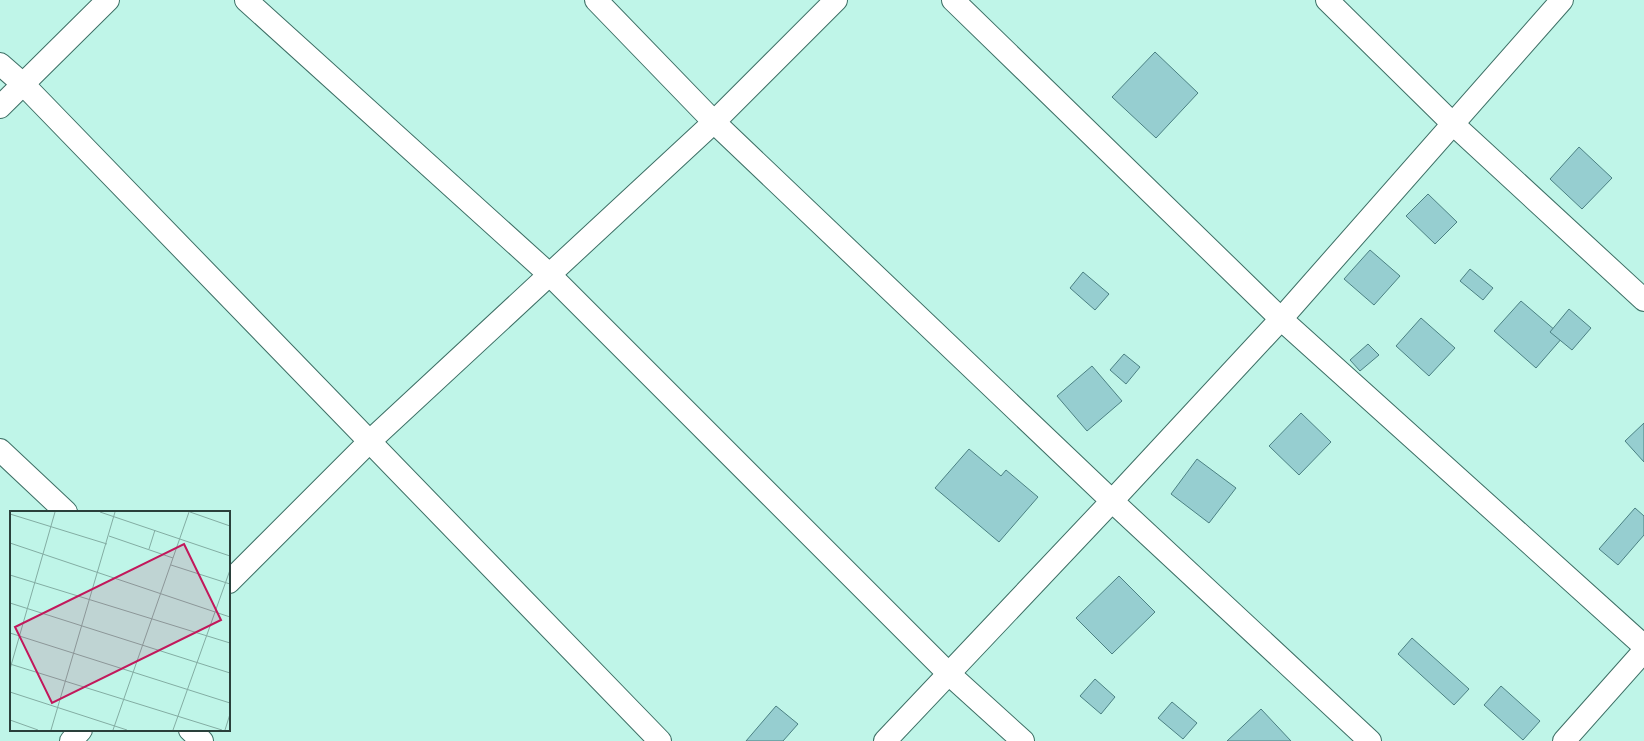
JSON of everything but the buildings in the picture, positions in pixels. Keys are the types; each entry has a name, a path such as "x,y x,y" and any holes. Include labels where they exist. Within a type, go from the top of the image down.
{"street":[{"path":"0,107 24,85 108,0"},
{"path":"246,0 550,274 948,673 1023,741"},
{"path":"596,0 714,122 1112,501 1370,741"},
{"path":"230,581 370,441 714,122 836,0"},
{"path":"953,0 1281,319 1644,646"},
{"path":"1327,0 1453,124 1644,300"},
{"path":"885,741 1112,501 1281,319 1562,0"},
{"path":"0,64 24,85 660,741"},
{"path":"0,450 65,511"},
{"path":"1564,741 1644,651"},
{"path":"71,741 80,731"},
{"path":"191,731 202,741"}]}
